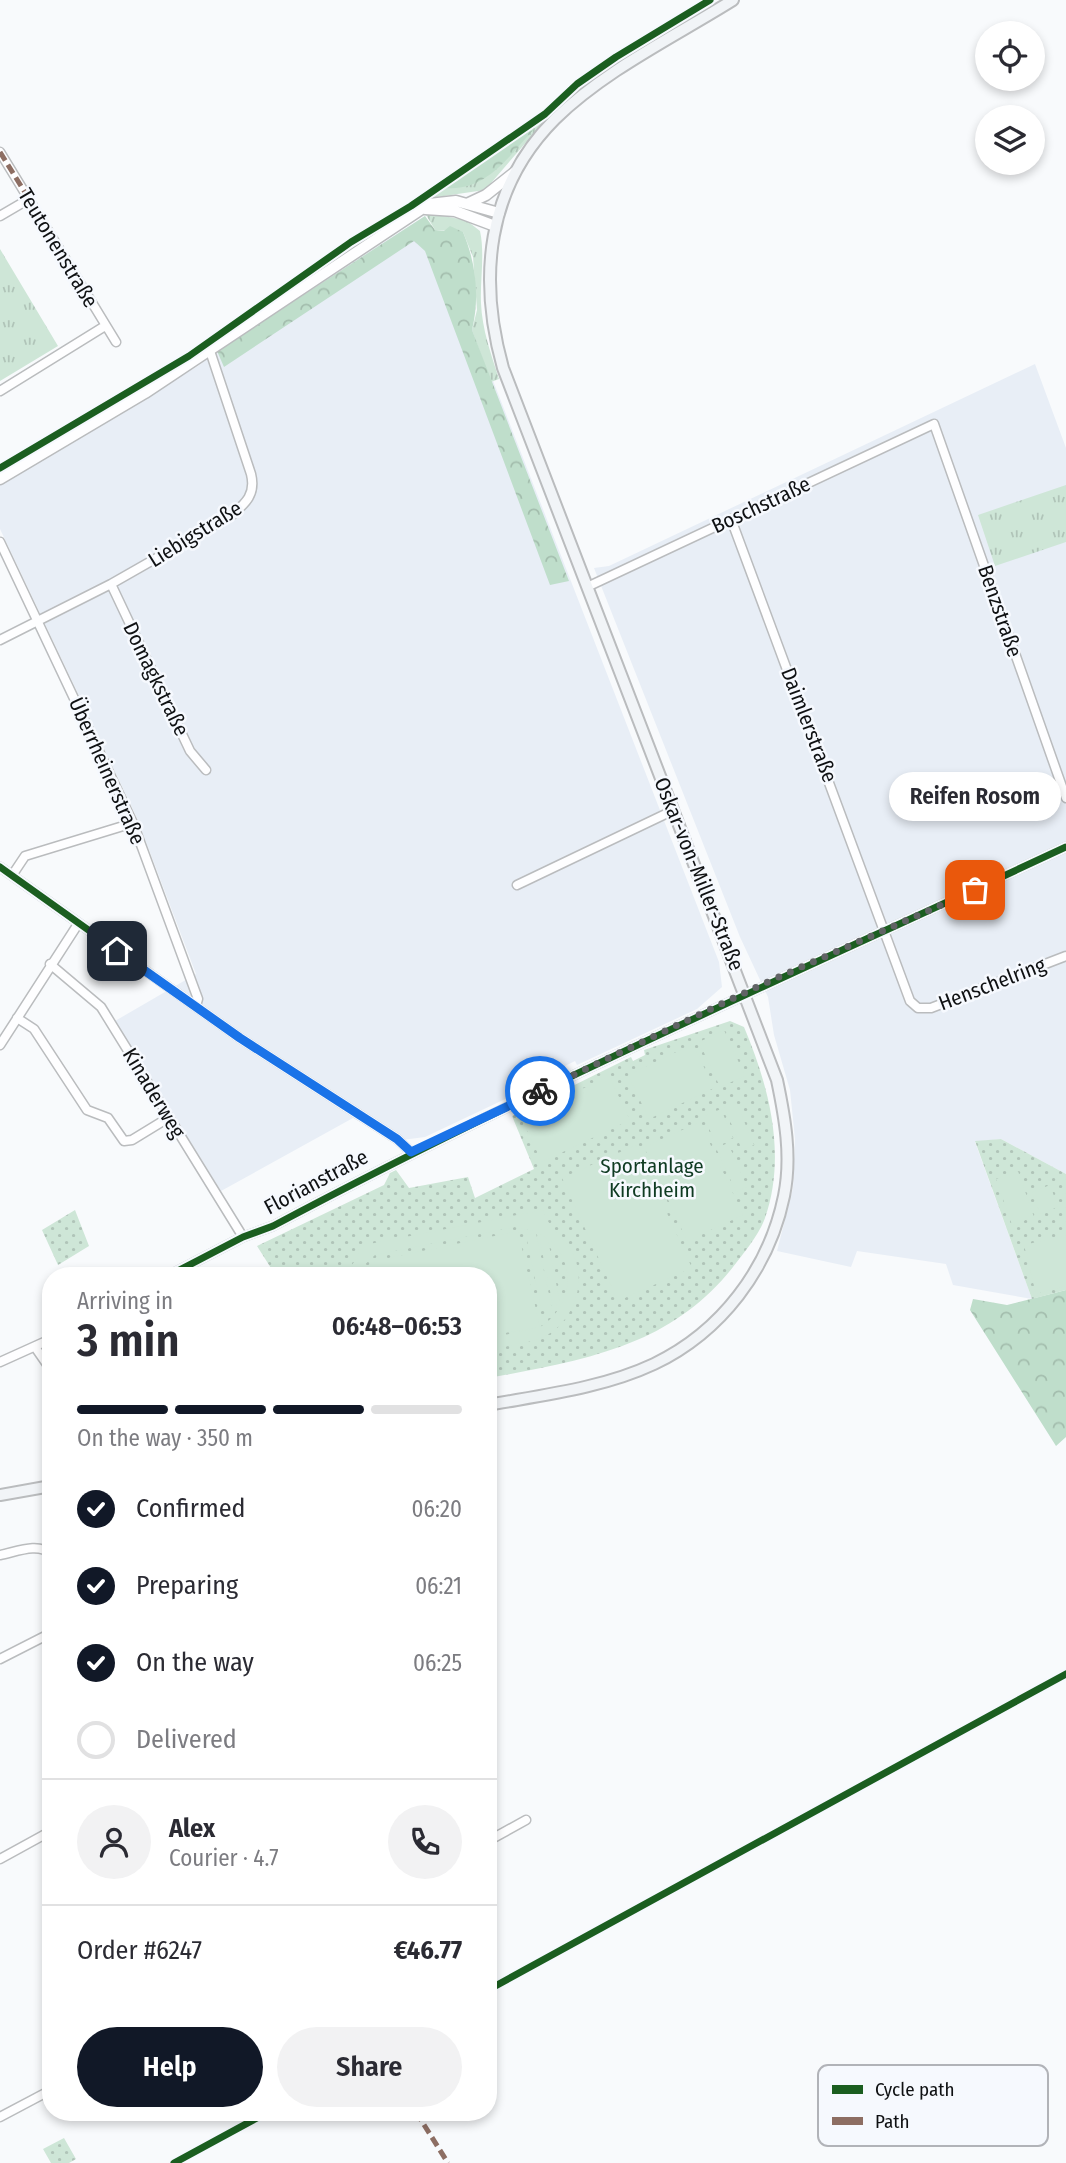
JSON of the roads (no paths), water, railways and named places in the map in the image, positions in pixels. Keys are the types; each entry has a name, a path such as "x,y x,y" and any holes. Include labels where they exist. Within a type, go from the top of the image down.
{"main road":[{"name":"Oskar-von-Miller-Straße","path":"497,1403 603,1382 654,1364 697,1338 716,1322 757,1268 772,1236 784,1196 787,1151 777,1080 497,345 488,277 495,226 515,172 554,120 587,93 733,0"},
{"path":"0,1495 42,1488"}],"street":[{"name":"Teutonenstraße","path":"0,152 116,342"},
{"path":"469,203 486,195 515,172"},
{"path":"0,216 29,199"},
{"path":"0,479 210,351 421,210 444,200 469,203 499,213"},
{"path":"421,210 455,211 495,226"},
{"path":"0,391 105,326"},
{"name":"Liebigstraße","path":"0,640 111,584 232,515 248,501 253,483 251,474 210,351"},
{"name":"Boschstraße","path":"587,587 934,424"},
{"name":"Benzstraße","path":"934,424 1066,798"},
{"name":"Daimlerstraße","path":"731,519 884,932"},
{"name":"Überrheinerstraße","path":"0,542 133,823 198,999 196,1006"},
{"name":"Domagkstraße","path":"111,584 190,751 206,770"},
{"path":"517,885 674,810"},
{"path":"13,874 24,856 133,823"},
{"name":"Florianstraße","path":"185,1267 243,1237 273,1226 411,1152 746,993 1066,847"},
{"path":"0,867 196,1006 397,1139 411,1152"},
{"path":"0,1045 78,924"},
{"name":"Henschelring","path":"884,932 910,1001 918,1008 931,1008 1066,956"},
{"name":"Kinaderweg","path":"50,964 102,1007 243,1237"},
{"path":"17,1018 34,1028 87,1110 108,1118 124,1141 132,1140 169,1118"},
{"path":"0,1362 42,1344"},
{"path":"34,1348 42,1358"},
{"path":"0,1555 42,1549"},
{"path":"0,1659 42,1638"},
{"path":"497,1836 526,1820"},
{"path":"0,1859 42,1836"},
{"path":"0,2117 42,2095"}],"place":[{"name":"Reifen Rosom","path":"975,890"}],"park label":[{"name":"Sportanlage Kirchheim","path":"652,1178"}]}
